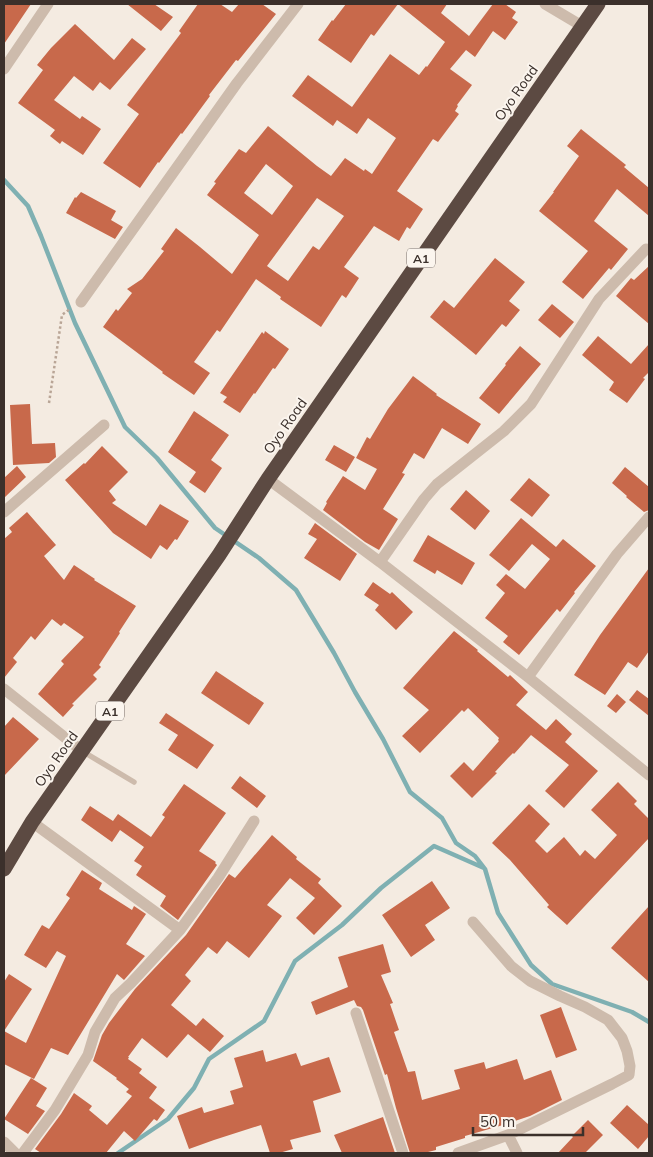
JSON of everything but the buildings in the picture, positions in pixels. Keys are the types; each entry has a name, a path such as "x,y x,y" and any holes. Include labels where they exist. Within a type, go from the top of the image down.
{"highway":[{"name":"Oyo Road","path":"4,869 32,822 219,555 268,479 598,4"}],"street":[{"path":"4,70 48,4"},
{"path":"81,302 237,83 298,4"},
{"path":"545,4 582,26"},
{"path":"380,562 424,499 437,484 504,430 530,404 599,299 646,249"},
{"path":"4,512 104,425"},
{"path":"268,479 380,562 528,677 649,775"},
{"path":"528,677 617,554 649,517"},
{"path":"4,689 82,751"},
{"path":"23,1153 55,1110 88,1055 95,1032 115,998 180,930 218,878 254,821"},
{"path":"32,822 180,930"},
{"path":"458,1153 508,1135 629,1075 630,1066 622,1038 608,1020 530,981 511,966 473,922"},
{"path":"356,1013 403,1153"},
{"path":"508,1135 518,1153"},
{"path":"4,1142 15,1153"}],"lane":[{"path":"82,751 134,782"}],"path":[{"path":"49,403 62,315"}],"waterway":[{"path":"4,180 28,206 75,323 125,427 157,458 215,528 259,558 296,590 383,739 410,792 442,818 456,843 475,856 485,869 498,913 531,965 552,984 632,1012 649,1022"},
{"path":"118,1153 168,1119 194,1088 209,1059 264,1021 295,961 342,925 381,888 434,846 484,868"}]}
